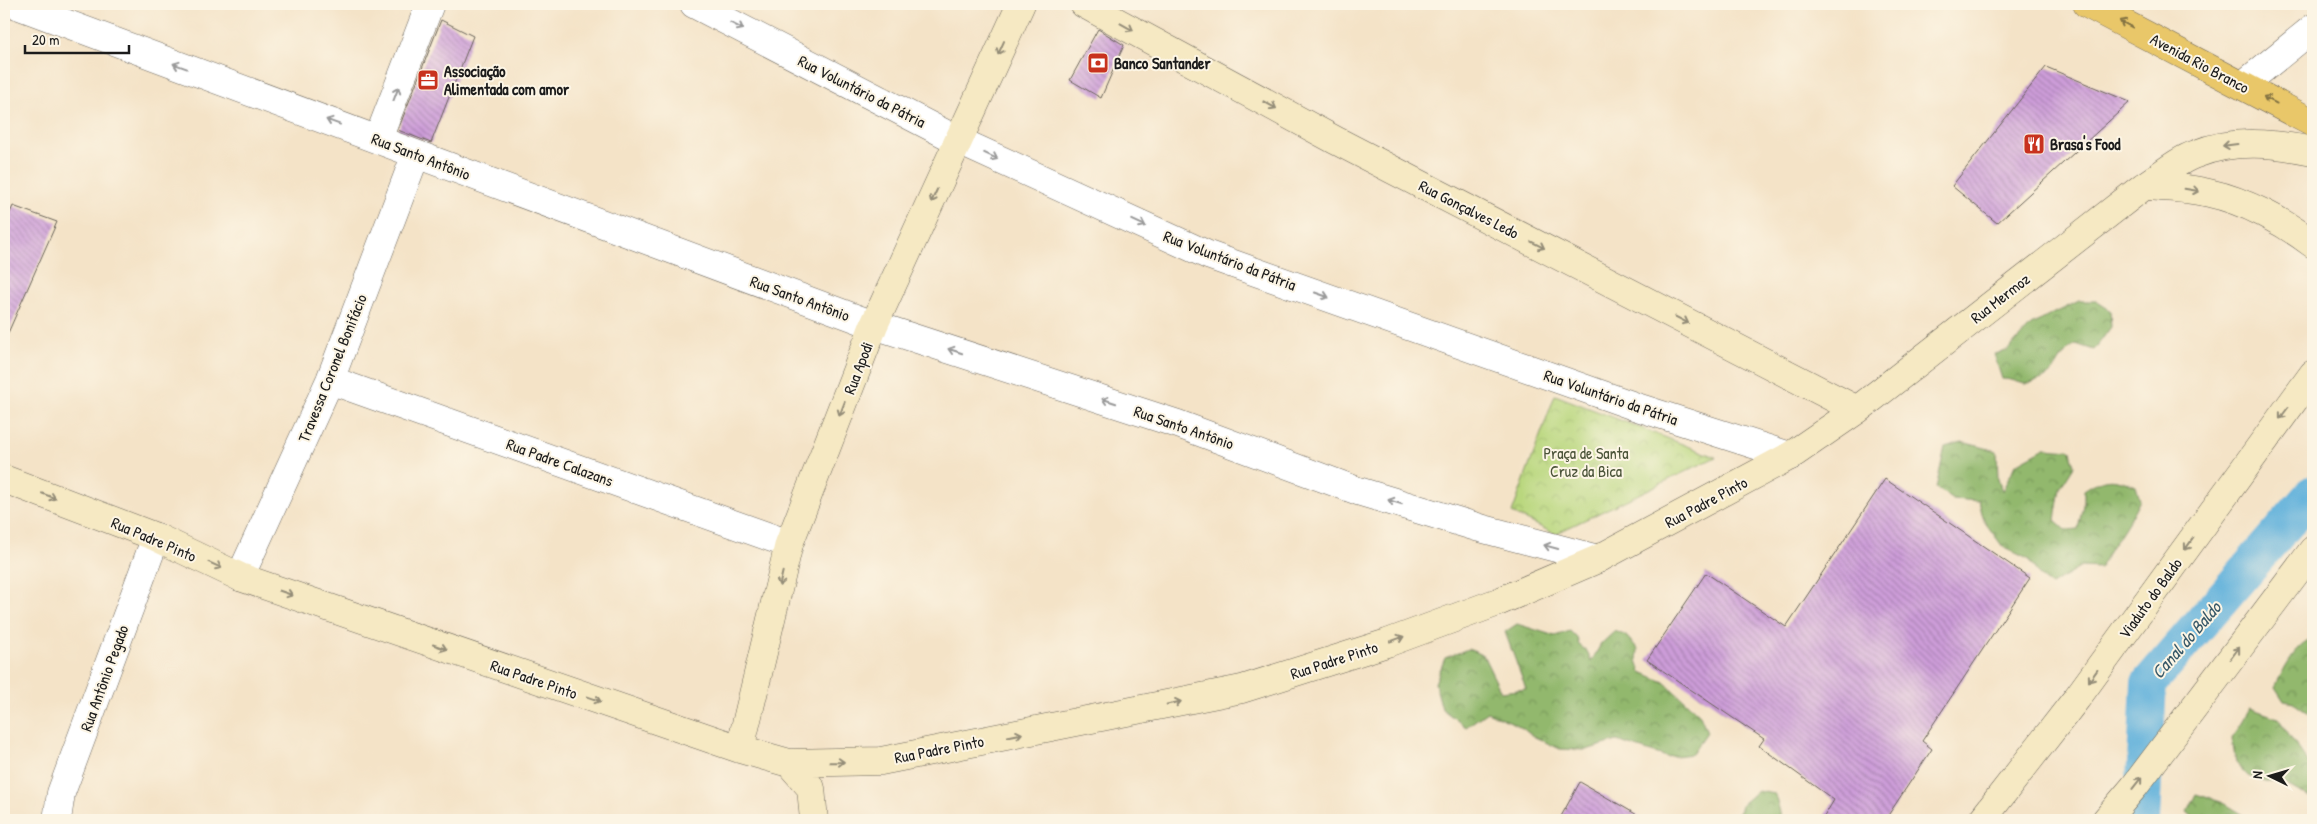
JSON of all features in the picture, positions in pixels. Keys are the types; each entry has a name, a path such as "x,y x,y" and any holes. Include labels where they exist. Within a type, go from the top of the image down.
{"main road":[{"name":"Avenida Rio Branco","path":"2087,4 2243,86 2311,118"}],"street":[{"name":"Rua Santo Antônio","path":"15,4 874,326 1178,424 1358,491 1480,528 1598,559"},
{"path":"378,140 430,4"},
{"name":"Rua Voluntário da Pátria","path":"694,4 959,141 1208,255 1634,406 1790,456"},
{"name":"Rua Apodi","path":"740,749 789,544 874,326 1021,4"},
{"name":"Rua Gonçalves Ledo","path":"1084,4 1335,140 1857,410"},
{"path":"2243,86 2313,28"},
{"name":"Rua Mermoz","path":"1857,410 2144,186 2194,154 2228,144 2267,143 2313,151"},
{"name":"Travessa Coronel Bonifácio","path":"240,577 330,380 416,154"},
{"path":"2144,186 2211,193 2248,206 2300,234 2313,244"},
{"name":"Viaduto do Baldo","path":"1982,820 2077,698 2313,374"},
{"name":"Rua Padre Calazans","path":"330,380 789,544"},
{"name":"Rua Padre Pinto","path":"4,479 156,537 240,577 740,749 788,763 881,761 1242,688 1386,643 1498,602 1598,559 1790,456 1857,410"},
{"name":"Rua Antônio Pegado","path":"56,820 61,793 156,537"},
{"path":"2106,820 2134,787 2313,550"},
{"path":"788,763 811,788 814,820"}],"green space":[{"path":"2079,301 2096,301 2110,310 2111,327 2094,350 2076,344 2065,353 2051,373 2037,381 2025,384 2002,379 1994,354 2007,351 2031,325"},
{"name":"Praça de Santa Cruz da Bica","path":"1555,395 1716,457 1555,534 1512,513"},
{"path":"1962,442 1997,451 1998,479 2002,491 2016,464 2045,448 2071,450 2074,466 2060,488 2055,520 2066,530 2078,529 2084,500 2084,490 2098,482 2109,479 2136,486 2140,500 2100,568 2081,567 2051,585 2041,578 2028,559 2003,547 1984,521 1979,501 1953,499 1936,488 1945,447"},
{"path":"1517,624 1555,636 1570,631 1577,638 1579,645 1587,651 1591,662 1601,644 1615,631 1626,636 1638,649 1637,660 1641,672 1664,682 1700,715 1707,732 1692,754 1667,757 1617,741 1586,750 1560,749 1533,736 1516,724 1487,712 1466,727 1442,709 1435,683 1445,658 1468,649 1483,655 1501,692 1526,689 1505,632"},
{"path":"2313,639 2313,716 2295,703 2284,701 2275,687 2295,653 2306,642"},
{"path":"2250,708 2278,718 2313,770 2313,800 2282,782 2265,782 2248,776 2236,763 2232,738"},
{"path":"1757,791 1775,794 1781,816 1787,820 1737,820 1741,805"},
{"path":"2196,794 2221,802 2251,820 2194,820 2187,812"}],"building":[{"name":"Associação Alimentada com amor","path":"441,20 473,36 431,143 398,130"},
{"name":"Banco Santander","path":"1098,29 1124,45 1101,98 1070,80"},
{"name":"Brasa's Food","path":"2046,67 2130,102 1997,223 1952,186"},
{"path":"13,206 57,222 4,342 4,226"},
{"path":"1885,479 2030,578 1922,741 1932,749 1885,820 1822,820 1834,800 1759,746 1764,739 1647,660 1706,573 1786,627"},
{"path":"1580,782 1646,820 1559,820"}],"waterway":[{"name":"Canal do Baldo","path":"2142,820 2149,683 2313,493"}],"place":[{"name":"Banco Santander","path":"1098,63"},
{"name":"Associação Alimentada com amor","path":"428,80"},
{"name":"Brasa's Food","path":"2034,144"}]}
